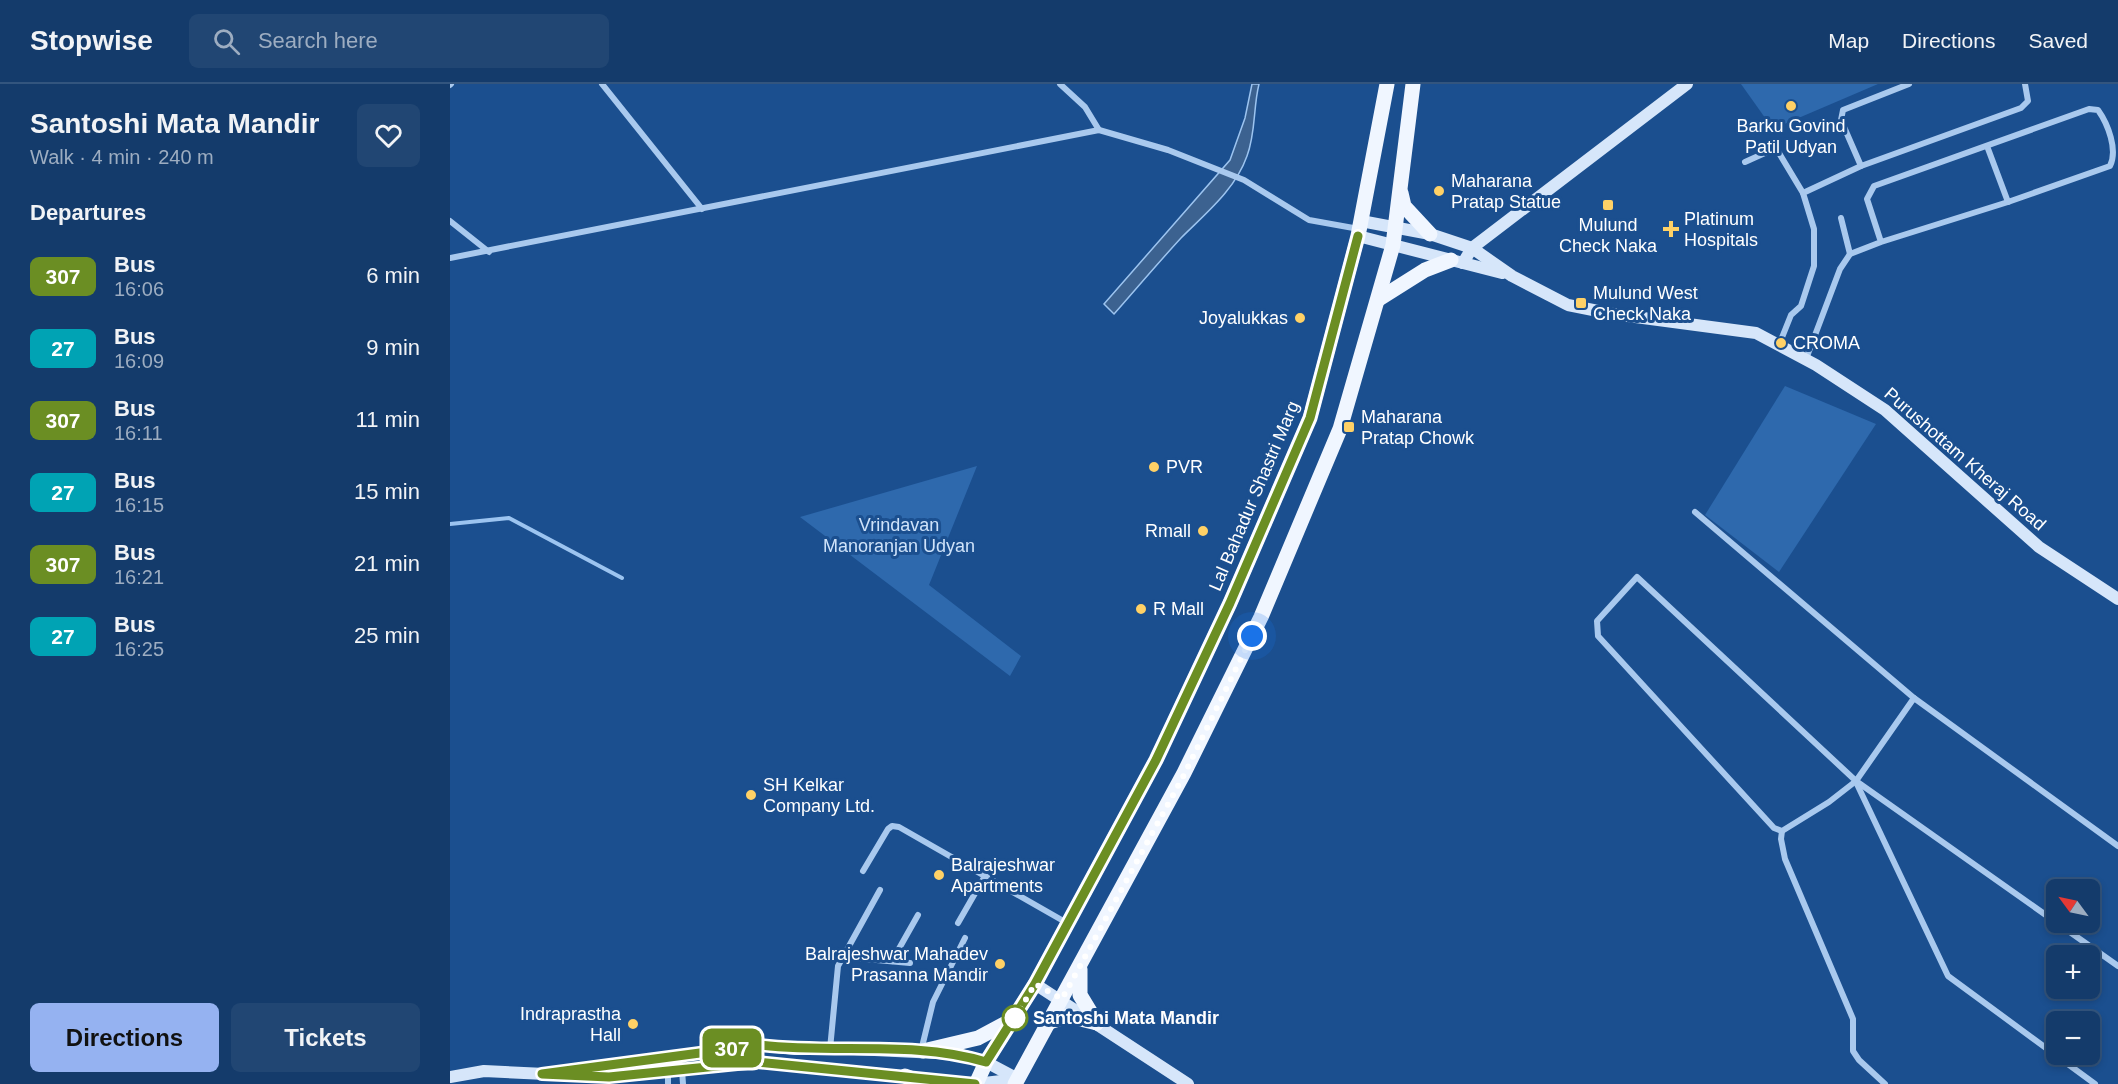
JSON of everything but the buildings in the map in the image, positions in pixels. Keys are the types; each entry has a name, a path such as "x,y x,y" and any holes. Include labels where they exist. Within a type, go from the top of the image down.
{"main road":[{"name":"Lal Bahadur Shastri Marg","path":"976,1084 986,1062 1035,984 1156,760 1230,603 1310,418 1359,229 1387,84"},
{"path":"1016,1082 1185,773 1261,617 1340,429 1393,245 1413,84"},
{"path":"1401,190 1404,206 1430,234"},
{"path":"1379,299 1425,270 1457,261"},
{"path":"1080,966 1080,995 1097,1023"},
{"path":"922,1051 978,1038 1002,1027 1017,1015"},
{"path":"1049,1022 1068,1016 1097,1023"},
{"path":"905,1076 926,1084"}],"street":[{"path":"602,84 702,209"},
{"path":"1457,261 1687,84"},
{"path":"1861,166 1841,120 1843,110 1909,84"},
{"path":"1803,193 1861,166 2021,108 2028,101 2025,84"},
{"path":"1065,86 1085,107 1099,130"},
{"path":"1806,359 1840,269 1850,254 2110,166 2114,159 2115,149 2104,119 2098,110 2089,109 1874,186 1867,199 1881,242"},
{"path":"450,258 1099,130 1168,150 1245,180 1310,220 1359,229 1396,227 1430,234 1472,248 1512,276"},
{"path":"1987,146 2008,202"},
{"path":"1745,162 1776,148 1803,193 1814,229 1814,266 1801,306 1791,315 1779,345"},
{"path":"1841,218 1850,254"},
{"path":"450,221 489,252"},
{"path":"1359,229 1393,245 1512,276"},
{"name":"Purushottam Kheraj Road","path":"1512,276 1568,305 1613,314 1756,333 1806,359 1885,410 2039,547 2118,599"},
{"path":"1695,512 1914,698 2118,846"},
{"path":"1782,831 1773,828 1763,818 1598,636 1597,621 1637,578 1856,781 2118,966"},
{"path":"1782,831 1829,802 1856,781 1914,698"},
{"path":"1856,781 1948,976 2095,1084"},
{"path":"863,871 892,826 899,827 1068,923"},
{"path":"1782,831 1785,860 1853,1019 1853,1051 1884,1084"},
{"path":"958,923 985,876"},
{"path":"830,1049 838,966 880,890"},
{"path":"892,961 918,915"},
{"path":"922,1051 933,1002 965,938"},
{"path":"843,957 910,963"},
{"path":"1035,984 1062,999 1188,1084"},
{"path":"542,1074 760,1045 795,1049 922,1051 958,1054 986,1062 1016,1082"},
{"path":"450,1077 484,1071 608,1080 668,1070 757,1062 976,1084 1016,1082"},
{"path":"682,1069 683,1084"},
{"path":"668,1070 668,1084"}],"green space":[{"name":"Barku Govind Patil Udyan","path":"1741,84 1878,84 1773,129"},
{"path":"1785,386 1876,424 1779,572 1705,515"},
{"name":"Vrindavan Manoranjan Udyan","path":"977,466 929,585 1021,656 1010,676 800,517"}],"shaded area":[{"path":"1252,84 1259,84 1252,138 1247,156 1235,180 1114,314 1104,304 1230,160 1245,118"}],"waterway":[{"path":"450,524 509,518 622,578"}],"bus line":[{"name":"307","path":"975,1084 797,1064 757,1062 609,1077 542,1074 760,1045 795,1049 921,1051 958,1054 986,1062 1035,984 1156,760 1230,603 1310,418 1358,236"}],"place":[{"name":"Barku Govind Patil Udyan","path":"1791,106"},
{"name":"Maharana Pratap Statue","path":"1439,191"},
{"name":"Mulund Check Naka","path":"1608,205"},
{"name":"Platinum Hospitals","path":"1671,229"},
{"name":"Mulund West Check Naka","path":"1581,303"},
{"name":"Joyalukkas","path":"1300,318"},
{"name":"CROMA","path":"1781,343"},
{"name":"Maharana Pratap Chowk","path":"1349,427"},
{"name":"PVR","path":"1154,467"},
{"name":"Rmall","path":"1203,531"},
{"name":"R Mall","path":"1141,609"},
{"name":"SH Kelkar Company Ltd.","path":"751,795"},
{"name":"Balrajeshwar Apartments","path":"939,875"},
{"name":"Balrajeshwar Mahadev Prasanna Mandir","path":"1000,964"},
{"name":"Santoshi Mata Mandir","path":"1015,1018"},
{"name":"Indraprastha Hall","path":"633,1024"}],"route":[{"path":"1015,1018 1035,984 1062,999 1185,773 1252,636"}]}
